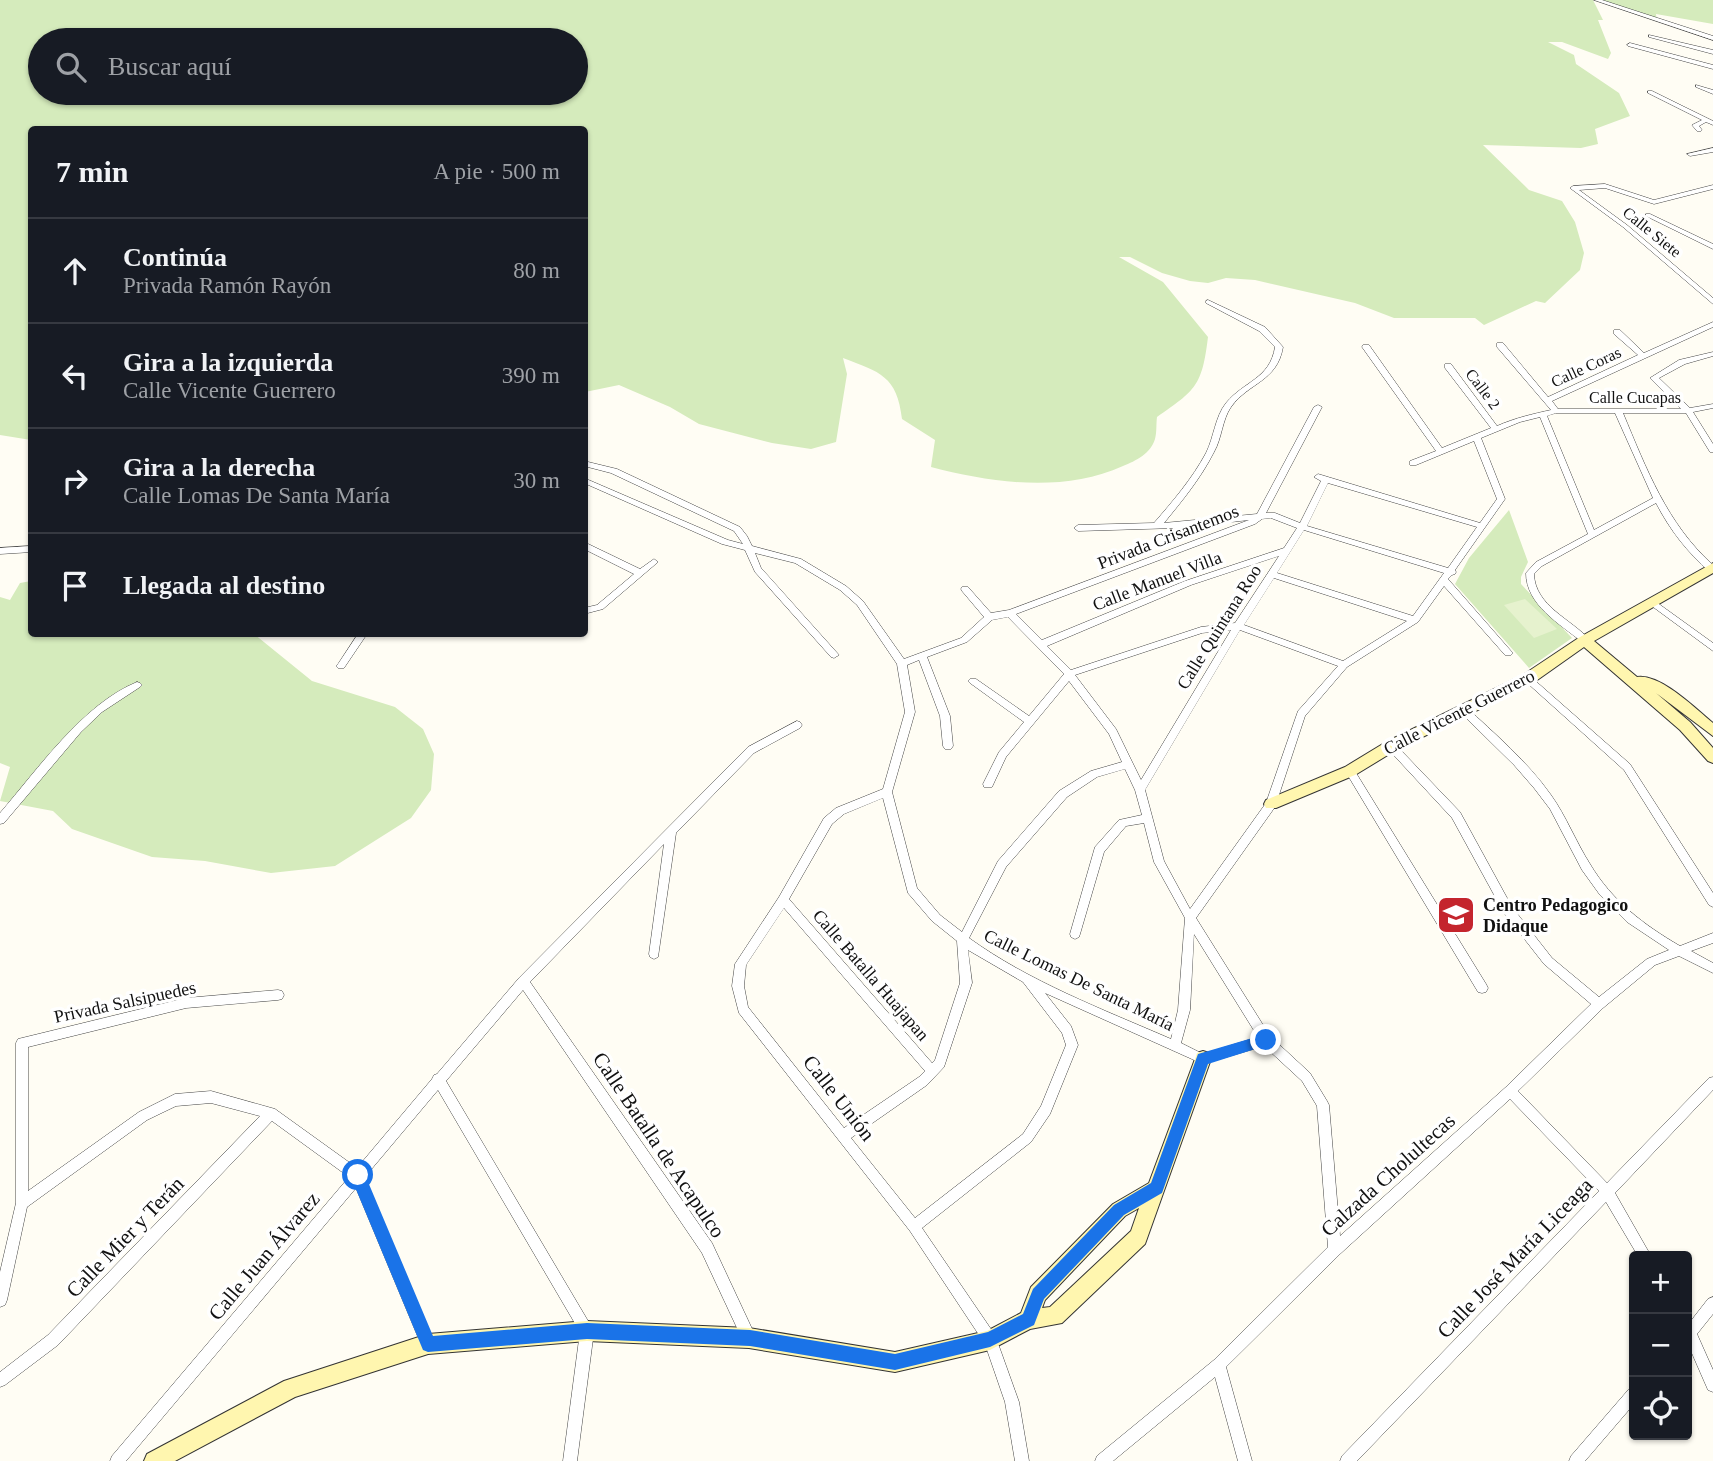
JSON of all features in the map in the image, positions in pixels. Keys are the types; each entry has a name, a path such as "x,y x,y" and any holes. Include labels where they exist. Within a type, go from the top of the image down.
{"street":[{"path":"1597,0 1713,38"},
{"path":"1651,36 1713,52"},
{"path":"1630,45 1713,67"},
{"path":"1698,86 1713,92"},
{"path":"1650,92 1710,121"},
{"path":"1699,130 1695,125 1710,121"},
{"path":"1690,154 1713,150"},
{"name":"Calle Siete","path":"1713,187 1654,202 1605,186 1573,188 1625,226 1713,302"},
{"path":"1648,215 1713,247"},
{"path":"1156,526 1182,496 1212,449 1228,405 1268,375 1279,355 1279,347 1262,329 1208,302"},
{"name":"Calle Coras","path":"1556,411 1547,400 1713,324"},
{"path":"1617,332 1643,356"},
{"path":"1500,345 1547,400"},
{"path":"1366,348 1441,452"},
{"path":"1713,354 1682,362 1654,378 1688,411 1713,450"},
{"name":"Calle 2","path":"1448,366 1496,428"},
{"name":"Calle Cucapas","path":"1556,411 1688,411 1713,406"},
{"name":"Privada Crisantemos","path":"1010,613 1244,526 1261,515 1318,407"},
{"name":"Calle Coras","path":"1413,463 1496,428 1556,411"},
{"path":"1618,411 1657,499 1693,554 1712,569"},
{"path":"1542,413 1592,534"},
{"path":"1175,1045 1184,1010 1190,918 1272,804 1301,714 1343,665 1415,620 1452,572 1501,499 1477,437"},
{"path":"588,464 614,471 737,529 744,535 758,570 834,655"},
{"name":"Calle Quintana Roo","path":"1140,790 1238,626 1302,527 1321,479 1482,526"},
{"path":"588,482 725,542 798,561 843,588 860,603 902,663 911,712 887,792"},
{"path":"636,501 649,488"},
{"path":"1657,499 1539,564 1530,573 1529,580 1543,602 1685,726 1713,757"},
{"path":"1078,528 1156,526 1261,515 1282,516 1302,527 1452,572"},
{"path":"588,547 640,573"},
{"path":"0,551 28,549"},
{"name":"Calle Manuel Villa","path":"1040,645 1188,583 1287,550"},
{"path":"588,610 600,607 653,562"},
{"name":"Calle Vicente Guerrero","path":"1272,804 1350,771 1462,709 1528,679 1585,640 1712,569"},
{"path":"1273,575 1415,620"},
{"path":"1445,581 1508,653"},
{"path":"965,589 989,617"},
{"path":"1651,602 1713,648"},
{"path":"902,663 964,640 989,617 1010,613 1069,674 1113,732 1140,790 1159,862 1190,918 1266,1040 1306,1077 1323,1105 1335,1249"},
{"path":"988,784 993,768 1069,674 1200,630 1238,626 1343,665"},
{"path":"341,666 360,637"},
{"path":"922,655 945,716 948,746"},
{"path":"1628,675 1668,693 1713,731"},
{"path":"1528,679 1627,767 1713,902"},
{"path":"973,681 1029,721"},
{"path":"0,820 99,709 137,685"},
{"path":"1462,709 1533,778 1611,902 1650,935 1713,968"},
{"name":"Calle Juan Álvarez","path":"117,1461 523,981 757,744 797,724"},
{"path":"1391,746 1456,815 1508,910 1549,961 1599,1004"},
{"path":"842,1137 933,1072 940,1063 966,983 962,942 1002,864 1063,794 1094,774 1127,765"},
{"path":"1350,771 1482,988"},
{"name":"Calle Unión","path":"887,792 832,815 783,901 741,964 738,986 743,1009 914,1227 990,1340 1012,1402 1022,1461"},
{"name":"Calle Lomas De Santa María","path":"887,792 912,890 920,902 962,942 1026,977 1203,1059"},
{"path":"1075,934 1099,850 1109,835 1123,823 1147,818"},
{"path":"654,954 671,833"},
{"name":"Calle Batalla Huajapan","path":"783,901 933,1072"},
{"name":"Calzada Cholultecas","path":"1102,1461 1219,1365 1335,1249 1510,1091 1599,1004 1651,962 1713,938"},
{"path":"914,1227 1027,1138 1046,1110 1072,1045 1068,1030 1026,977"},
{"name":"Calle Batalla de Acapulco","path":"523,981 707,1248 750,1338"},
{"name":"Privada Salsipuedes","path":"22,1203 22,1043 186,1003 278,995"},
{"path":"154,1461 290,1388 428,1345 587,1331 750,1338 895,1362 990,1340 1028,1320 1055,1316 1138,1237 1203,1059 1266,1040"},
{"path":"438,1079 587,1331 570,1461"},
{"name":"Calle José María Liceaga","path":"1347,1461 1713,1082"},
{"path":"1510,1091 1606,1190 1642,1251"},
{"path":"0,1300 22,1203 143,1116 175,1100 211,1097 271,1113 358,1175 428,1345"},
{"name":"Calle Mier y Terán","path":"0,1380 53,1340 271,1113"},
{"path":"1028,1320 1038,1294 1119,1210 1157,1188"},
{"path":"1692,1327 1713,1304"},
{"path":"1692,1340 1713,1385"},
{"path":"1219,1365 1245,1461"},
{"path":"1576,1461 1629,1400"}],"green space":[{"path":"0,0 1593,0 1603,20 1598,20 1611,53 1608,59 1562,42 1548,42 1574,55 1576,64 1619,93 1630,116 1595,129 1598,144 1581,148 1483,145 1529,190 1562,201 1575,222 1584,253 1580,270 1545,303 1536,301 1484,325 1475,318 1394,318 1355,303 1255,280 1226,278 1208,283 1190,281 1162,273 1130,257 1119,257 1163,282 1208,337 1200,377 1189,393 1157,417 1153,444 1138,459 1076,480 1028,483 931,467 935,440 902,419 900,405 891,384 877,372 843,358 847,374 836,442 811,449 772,443 699,424 670,407 619,385 588,391 588,126 28,126 28,440 0,435"},
{"path":"1597,0 1713,0 1713,24 1656,14 1657,21"},
{"path":"1509,510 1528,562 1521,577 1521,584 1572,638 1529,668 1455,584 1469,558"},
{"path":"28,582 28,637 258,637 312,681 395,707 423,729 434,754 431,790 411,818 335,866 271,873 205,861 152,857 72,829 53,811 0,801 10,767 0,763 0,597 10,600 20,583"},
{"path":"1525,599 1557,629 1534,638 1504,605"}],"place":[{"name":"Centro Pedagogico Didaque","path":"1456,915"}],"route":[{"path":"358,1175 428,1345 587,1331 750,1338 895,1362 990,1340 1028,1320 1038,1294 1119,1210 1157,1188 1203,1059 1266,1040"}]}
